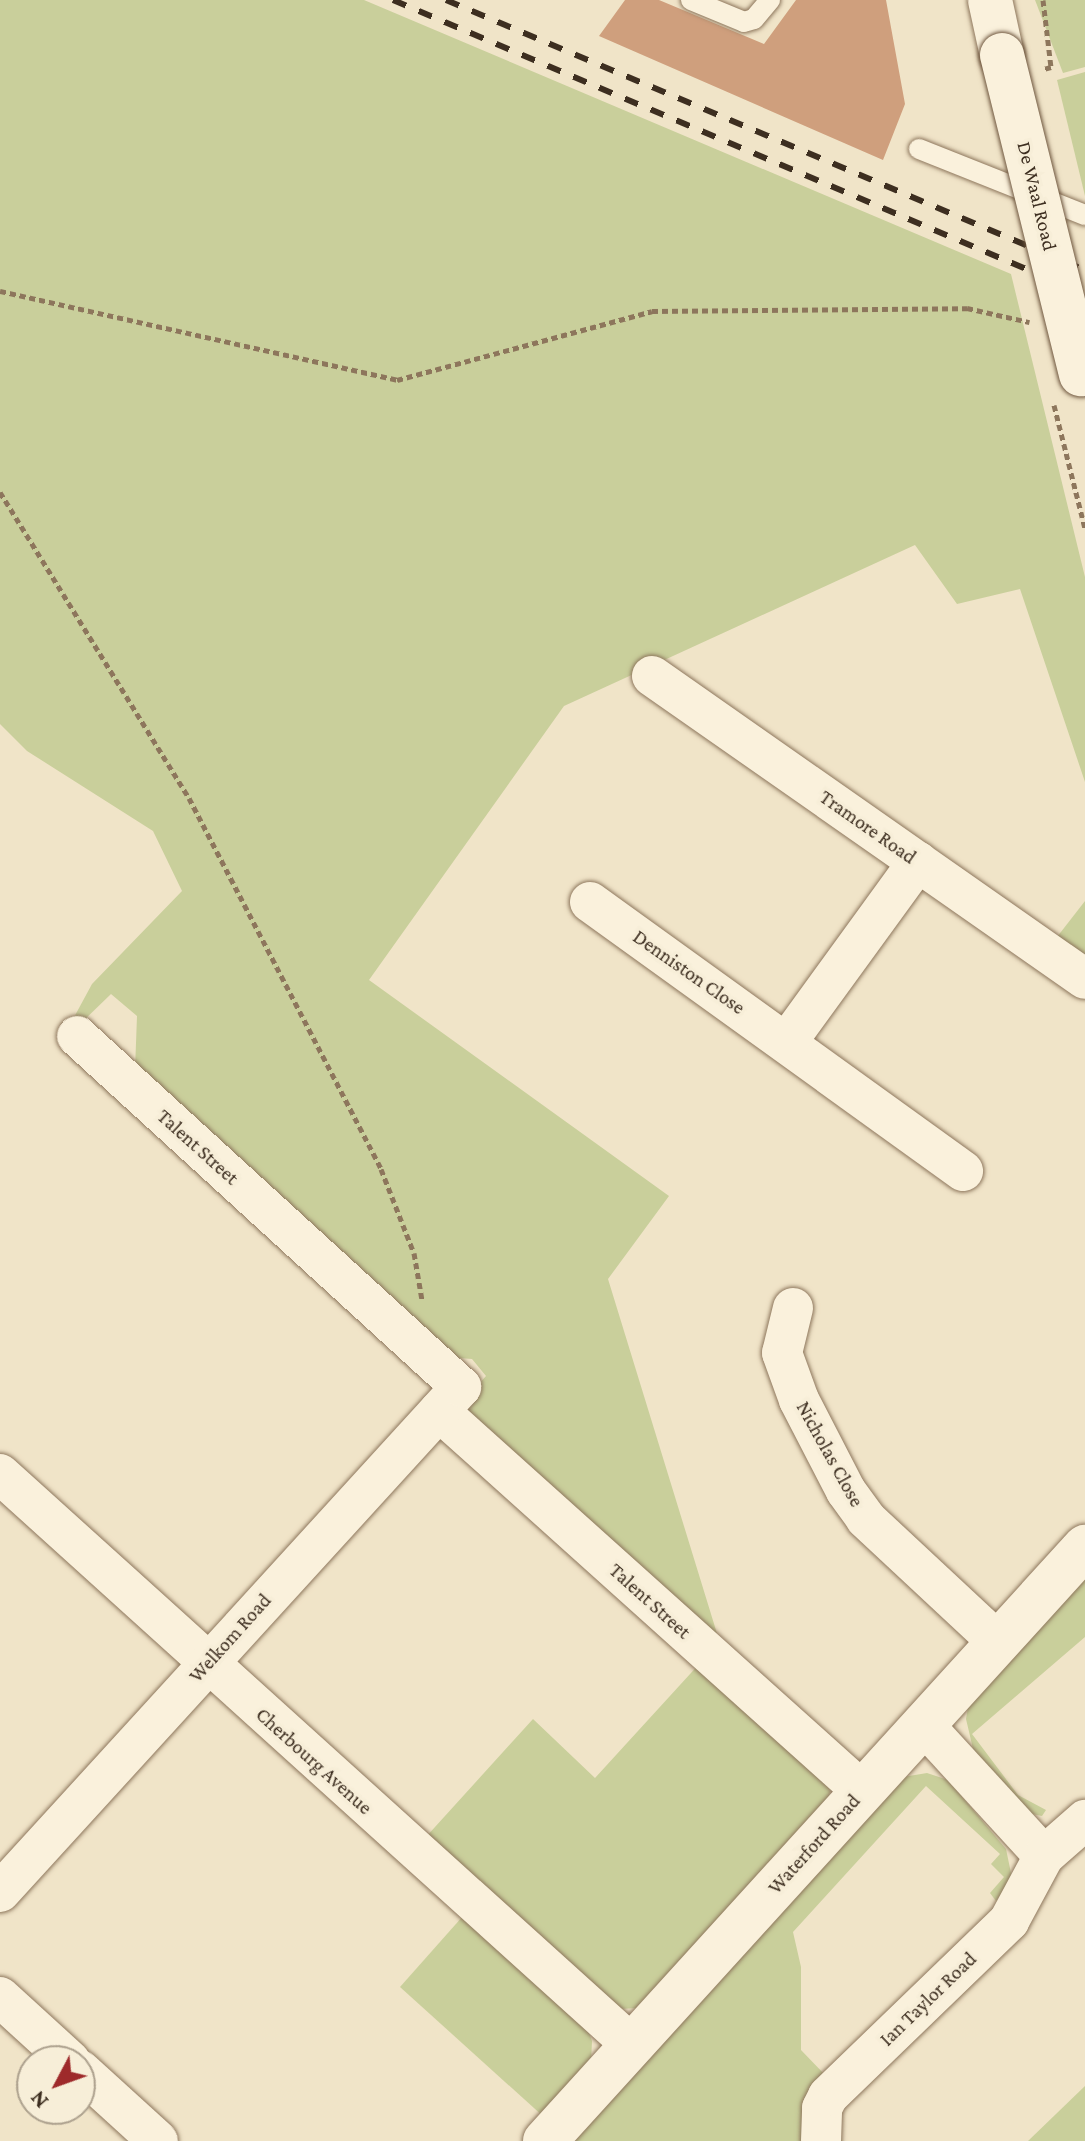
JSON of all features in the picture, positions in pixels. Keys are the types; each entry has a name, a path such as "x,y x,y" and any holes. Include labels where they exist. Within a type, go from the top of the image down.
{"street":[{"name":"De Waal Road","path":"990,0 1068,392"},
{"name":"Tramore Road","path":"652,676 1085,979"},
{"path":"787,1042 918,862"},
{"name":"Denniston Close","path":"590,902 963,1171"},
{"name":"Talent Street","path":"77,1036 424,1353 450,1399 862,1791"},
{"name":"Nicholas Close","path":"793,1308 782,1353 799,1400 846,1491 866,1519 997,1641"},
{"name":"Welkom Road","path":"0,1892 450,1399"},
{"name":"Cherbourg Avenue","path":"0,1474 206,1664 632,2045"},
{"name":"Waterford Road","path":"545,2141 1085,1547"},
{"path":"923,1724 1044,1856"},
{"name":"Ian Taylor Road","path":"821,2141 822,2108 828,2096 1009,1921 1044,1856 1085,1820"},
{"path":"0,1997 52,2045"},
{"path":"96,2085 158,2141"}],"lane":[{"path":"691,0 744,22 754,19 770,0"},
{"path":"919,149 1085,215"}],"path":[{"path":"1041,69 1051,67 1043,0"},
{"path":"0,291 397,380 652,311 967,308 1041,325"},
{"path":"1068,392 1085,528"},
{"path":"0,492 189,798 381,1169 414,1253 426,1321 424,1353"}],"green space":[{"path":"0,0 364,0 1011,274 1085,577 1085,782 1020,589 957,604 915,545 564,706 369,980 669,1196 608,1279 719,1640 464,1416 467,1397 486,1376 472,1359 445,1357 135,1070 137,1016 111,994 78,1026 72,1021 92,984 182,891 153,831 27,751 0,724"},
{"path":"1035,0 1085,0 1085,67 1063,73"},
{"path":"1085,72 1085,196 1057,80"},
{"path":"1085,901 1085,957 1057,937"},
{"path":"1085,1571 1085,1637 972,1734 1018,1795 1046,1810 1042,1816 1032,1814 974,1753 966,1719 968,1707"},
{"path":"701,1662 828,1779 830,1792 827,1804 638,2008 619,2009 425,1838 533,1719 595,1778"},
{"path":"927,1773 948,1780 1006,1849 1012,1878 996,1901 990,1893 1004,1877 991,1864 1000,1854 926,1786 793,1932 801,1967 801,2050 827,2077 804,2141 567,2141 903,1777"},
{"path":"463,1916 588,2030 592,2041 591,2063 545,2118 400,1987"},
{"path":"1085,2086 1085,2141 1028,2141"}],"building":[{"path":"625,0 659,0 764,44 796,0 886,0 905,104 883,160 599,36"}],"railway":[{"path":"393,0 1085,294"},
{"path":"446,0 1085,270"}]}
